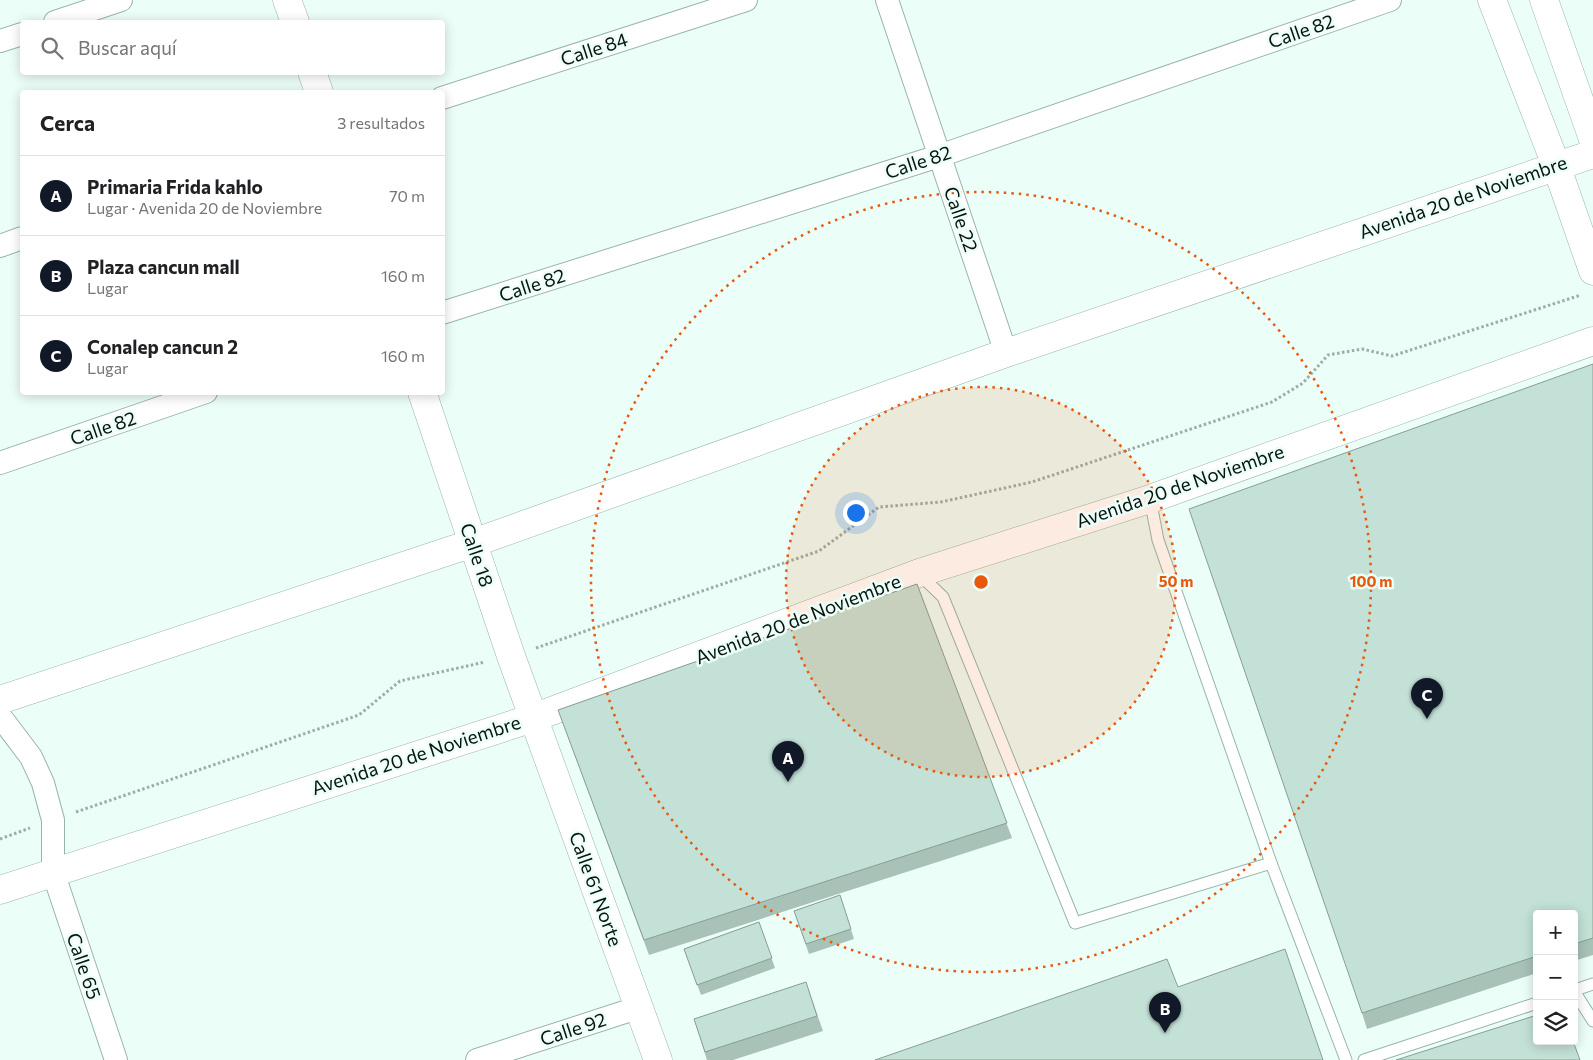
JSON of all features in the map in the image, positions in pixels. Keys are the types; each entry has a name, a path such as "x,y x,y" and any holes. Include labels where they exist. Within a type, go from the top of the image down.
{"main road":[{"path":"287,0 294,20"},
{"path":"1492,0 1556,165 1589,282"},
{"path":"1544,0 1593,140"},
{"path":"313,75 318,90"},
{"name":"Avenida 20 de Noviembre","path":"0,700 473,543 1006,353 1593,154"},
{"name":"Avenida 20 de Noviembre","path":"0,890 533,718 919,573 1150,500 1593,341"},
{"name":"Calle 18","path":"423,395 533,718"},
{"name":"Calle 61 Norte","path":"533,718 658,1060"}],"street":[{"path":"61,20 121,0"},
{"name":"Calle 84","path":"445,97 746,0"},
{"name":"Calle 22","path":"887,0 1006,353"},
{"name":"Calle 82","path":"445,312 940,156 1390,0"},
{"path":"0,41 20,35"},
{"path":"0,246 20,239"},
{"name":"Calle 82","path":"0,463 197,395"},
{"name":"Calle 65","path":"0,716 30,757 43,783 53,820 53,872 116,1060"},
{"name":"Calle 92","path":"477,1060 640,1007"}],"lane":[{"path":"1150,500 1158,540 1271,863 1346,1060"},
{"path":"919,573 944,597 1075,923 1271,863"},
{"path":"1578,989 1593,984"},
{"path":"1578,997 1593,1021"},
{"path":"1364,1060 1533,1004"}],"path":[{"path":"0,839 359,715 400,681 511,656 820,551 879,507 941,502 1032,482 1272,402 1303,383 1328,355 1362,349 1392,356 1589,282"}],"building":[{"path":"1593,364 1593,938 1578,943 1578,910 1533,910 1533,957 1362,1013 1189,509"},
{"path":"917,584 1007,823 644,940 558,710"},
{"path":"840,895 851,929 806,944 794,911"},
{"path":"759,922 772,958 697,985 684,949"},
{"path":"1285,949 1323,1060 875,1060 1167,959 1178,987"},
{"path":"806,982 817,1016 705,1052 694,1019"},
{"path":"1533,1016 1533,1045 1574,1045 1580,1060 1396,1060"}],"place":[{"name":"Conalep cancun 2","path":"1427,719"},
{"name":"Primaria Frida kahlo","path":"788,782"},
{"name":"Plaza cancun mall","path":"1165,1033"}]}
